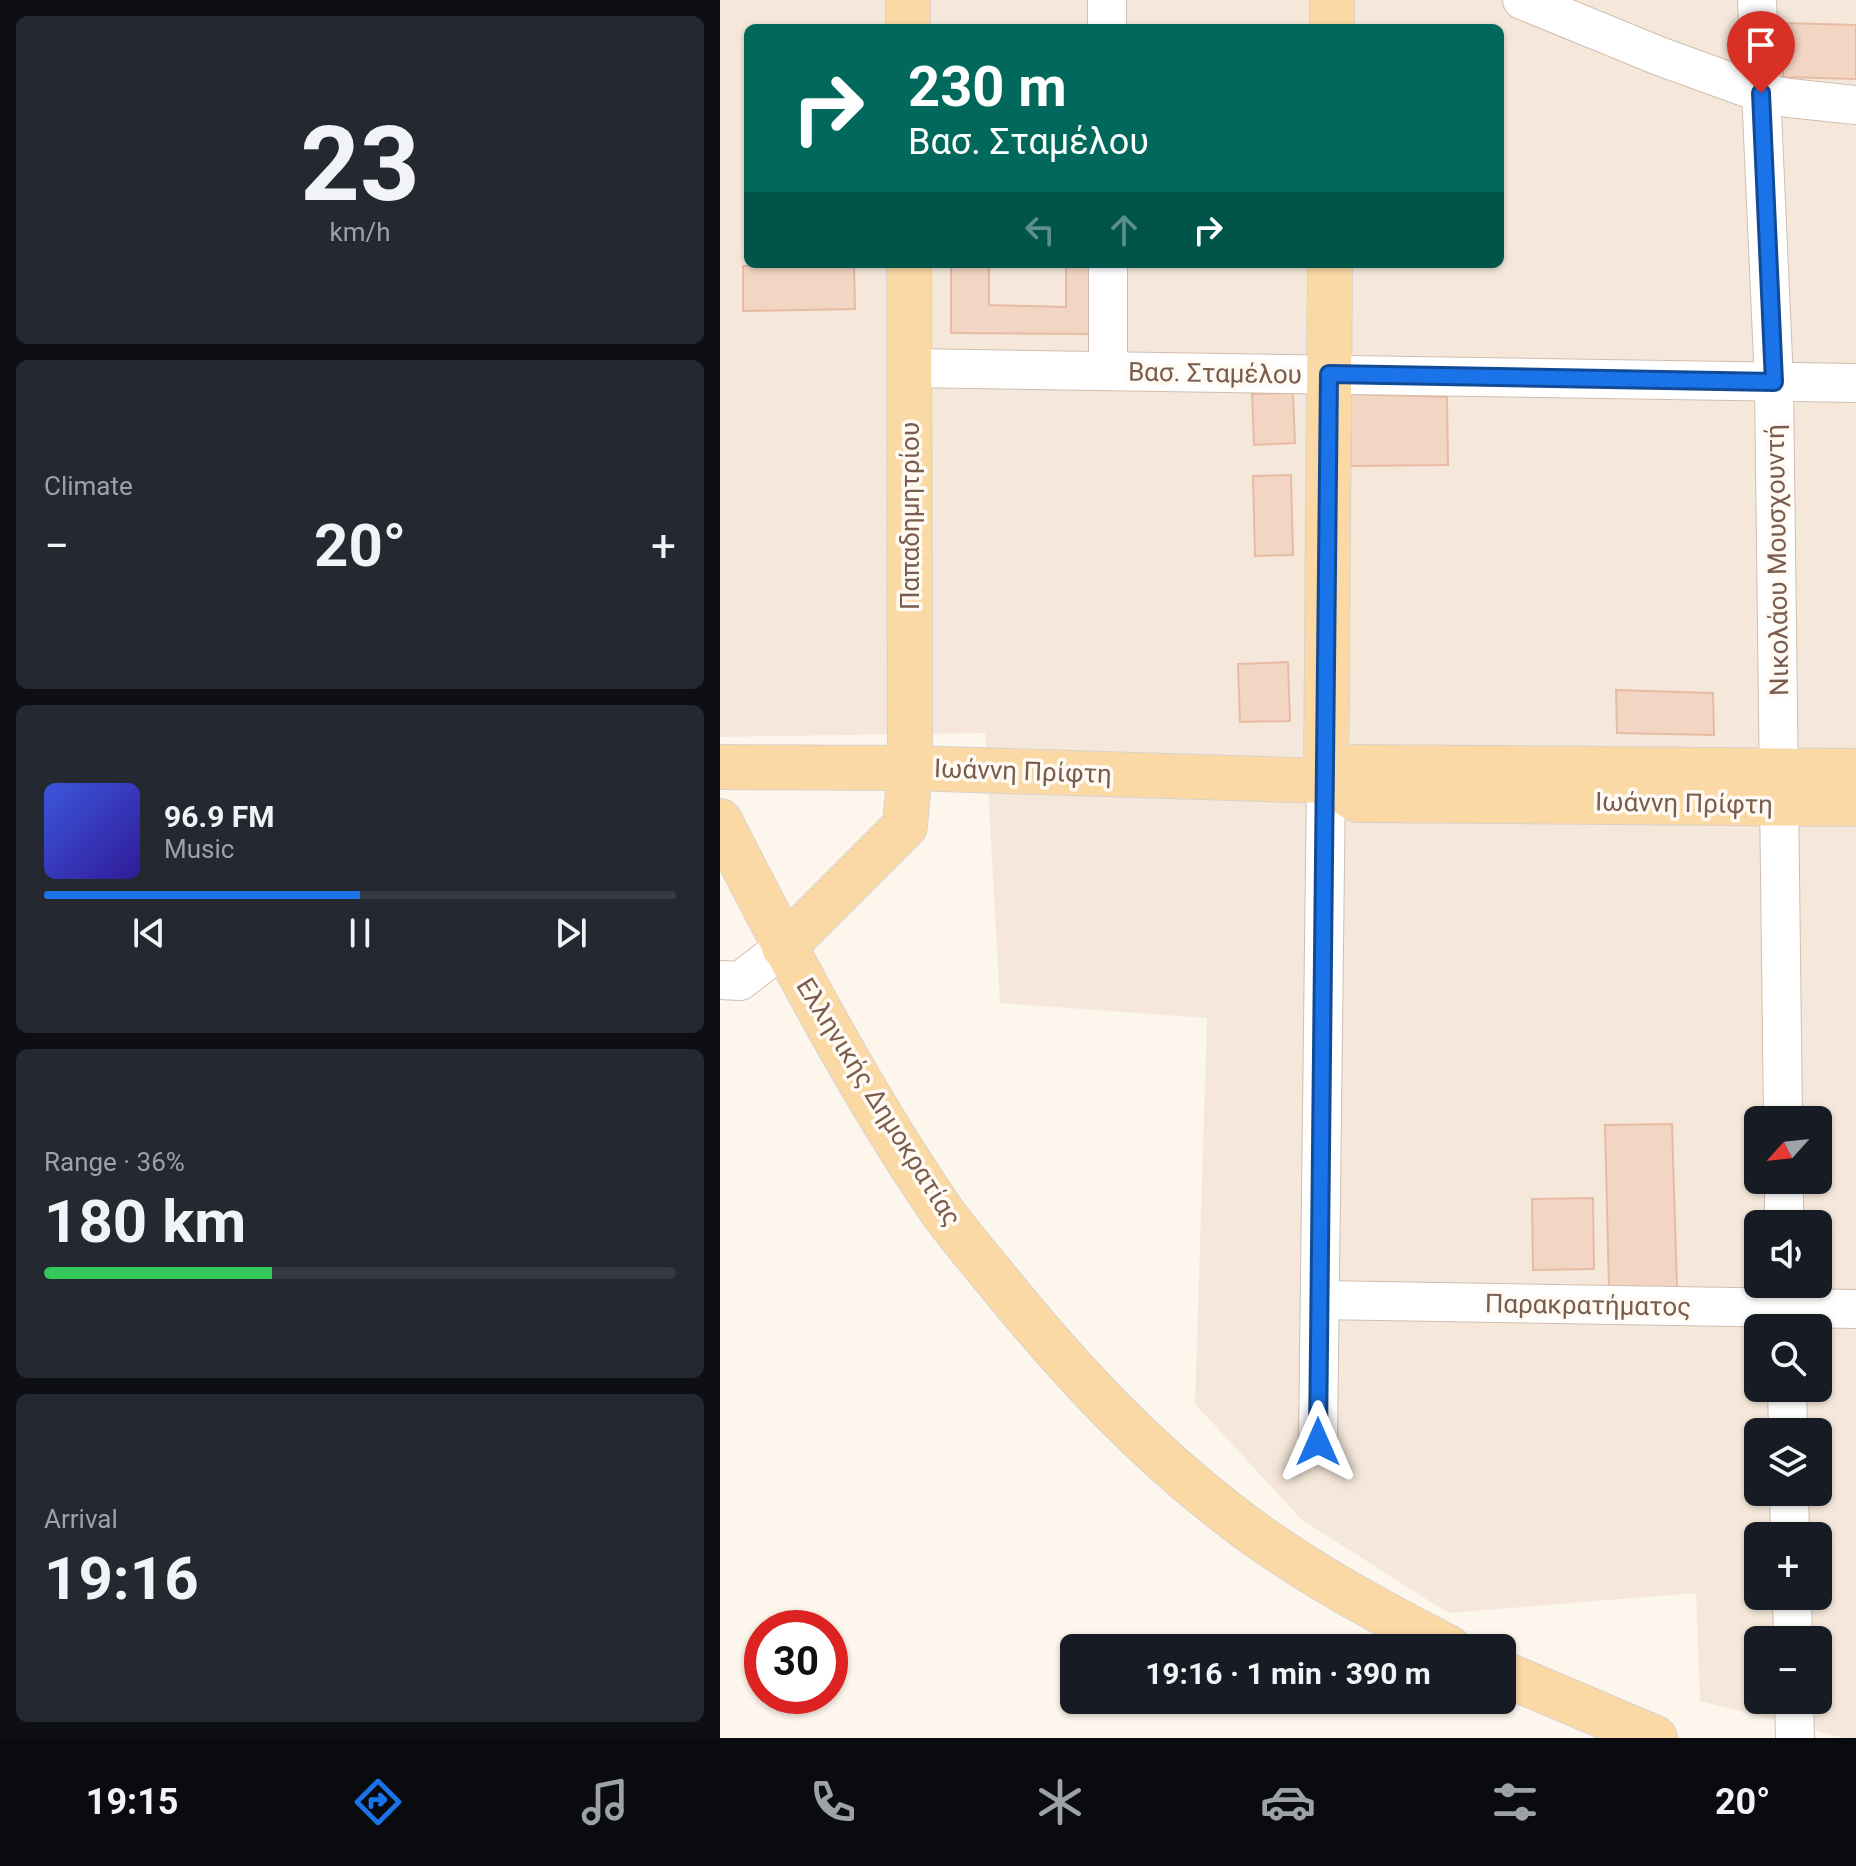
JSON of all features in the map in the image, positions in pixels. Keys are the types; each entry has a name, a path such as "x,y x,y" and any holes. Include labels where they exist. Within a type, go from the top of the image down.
{"main road":[{"path":"908,0 908,24"},
{"path":"1332,0 1332,24"},
{"name":"Παπαδημητρίου","path":"784,947 905,826 910,768 909,268"},
{"path":"1326,781 1330,268"},
{"name":"Ιωάννη Πρίφτη","path":"720,767 910,768 1326,781 1357,800 1780,787 1856,771"},
{"name":"Ιωάννη Πρίφτη","path":"1780,787 1856,804"},
{"name":"Ελληνικής Δημοκρατίας","path":"720,821 784,947 857,1074 942,1211 1069,1367 1155,1452 1228,1514 1309,1572 1423,1634"},
{"path":"1516,1679 1655,1738"}],"street":[{"path":"1107,0 1107,24"},
{"path":"1522,0 1659,56 1761,93 1856,105"},
{"name":"Νικολάου Μουσχουντή","path":"1757,0 1774,382 1783,1106"},
{"path":"1108,268 1108,371"},
{"name":"Βασ. Σταμέλου","path":"909,368 1856,383"},
{"path":"1318,1442 1326,781"},
{"path":"720,980 740,981 784,947"},
{"name":"Παρακρατήματος","path":"1320,1300 1856,1309"},
{"path":"1794,1714 1795,1738"}],"shaded area":[{"path":"720,0 1856,0 1856,1738 1845,1738 1751,1714 1832,1714 1832,1626 1744,1626 1744,1712 1700,1701 1696,1593 1448,1613 1302,1520 1195,1404 1207,1018 1000,1003 985,733 720,737"}],"building":[{"path":"1784,23 1856,25 1856,79 1783,77"},
{"path":"743,266 854,268 855,309 743,311"},
{"path":"951,268 989,268 989,305 1066,307 1066,268 1096,268 1096,334 951,333"},
{"path":"1293,393 1295,443 1254,445 1252,394"},
{"path":"1350,394 1447,397 1448,465 1351,466"},
{"path":"1291,475 1293,555 1255,556 1253,476"},
{"path":"1288,662 1290,721 1240,722 1238,664"},
{"path":"1616,690 1713,693 1714,735 1617,733"},
{"path":"1672,1124 1677,1288 1609,1290 1605,1125"},
{"path":"1593,1198 1594,1269 1533,1270 1532,1199"}],"route":[{"path":"1318,1442 1329,374 1774,382 1761,93"}]}
